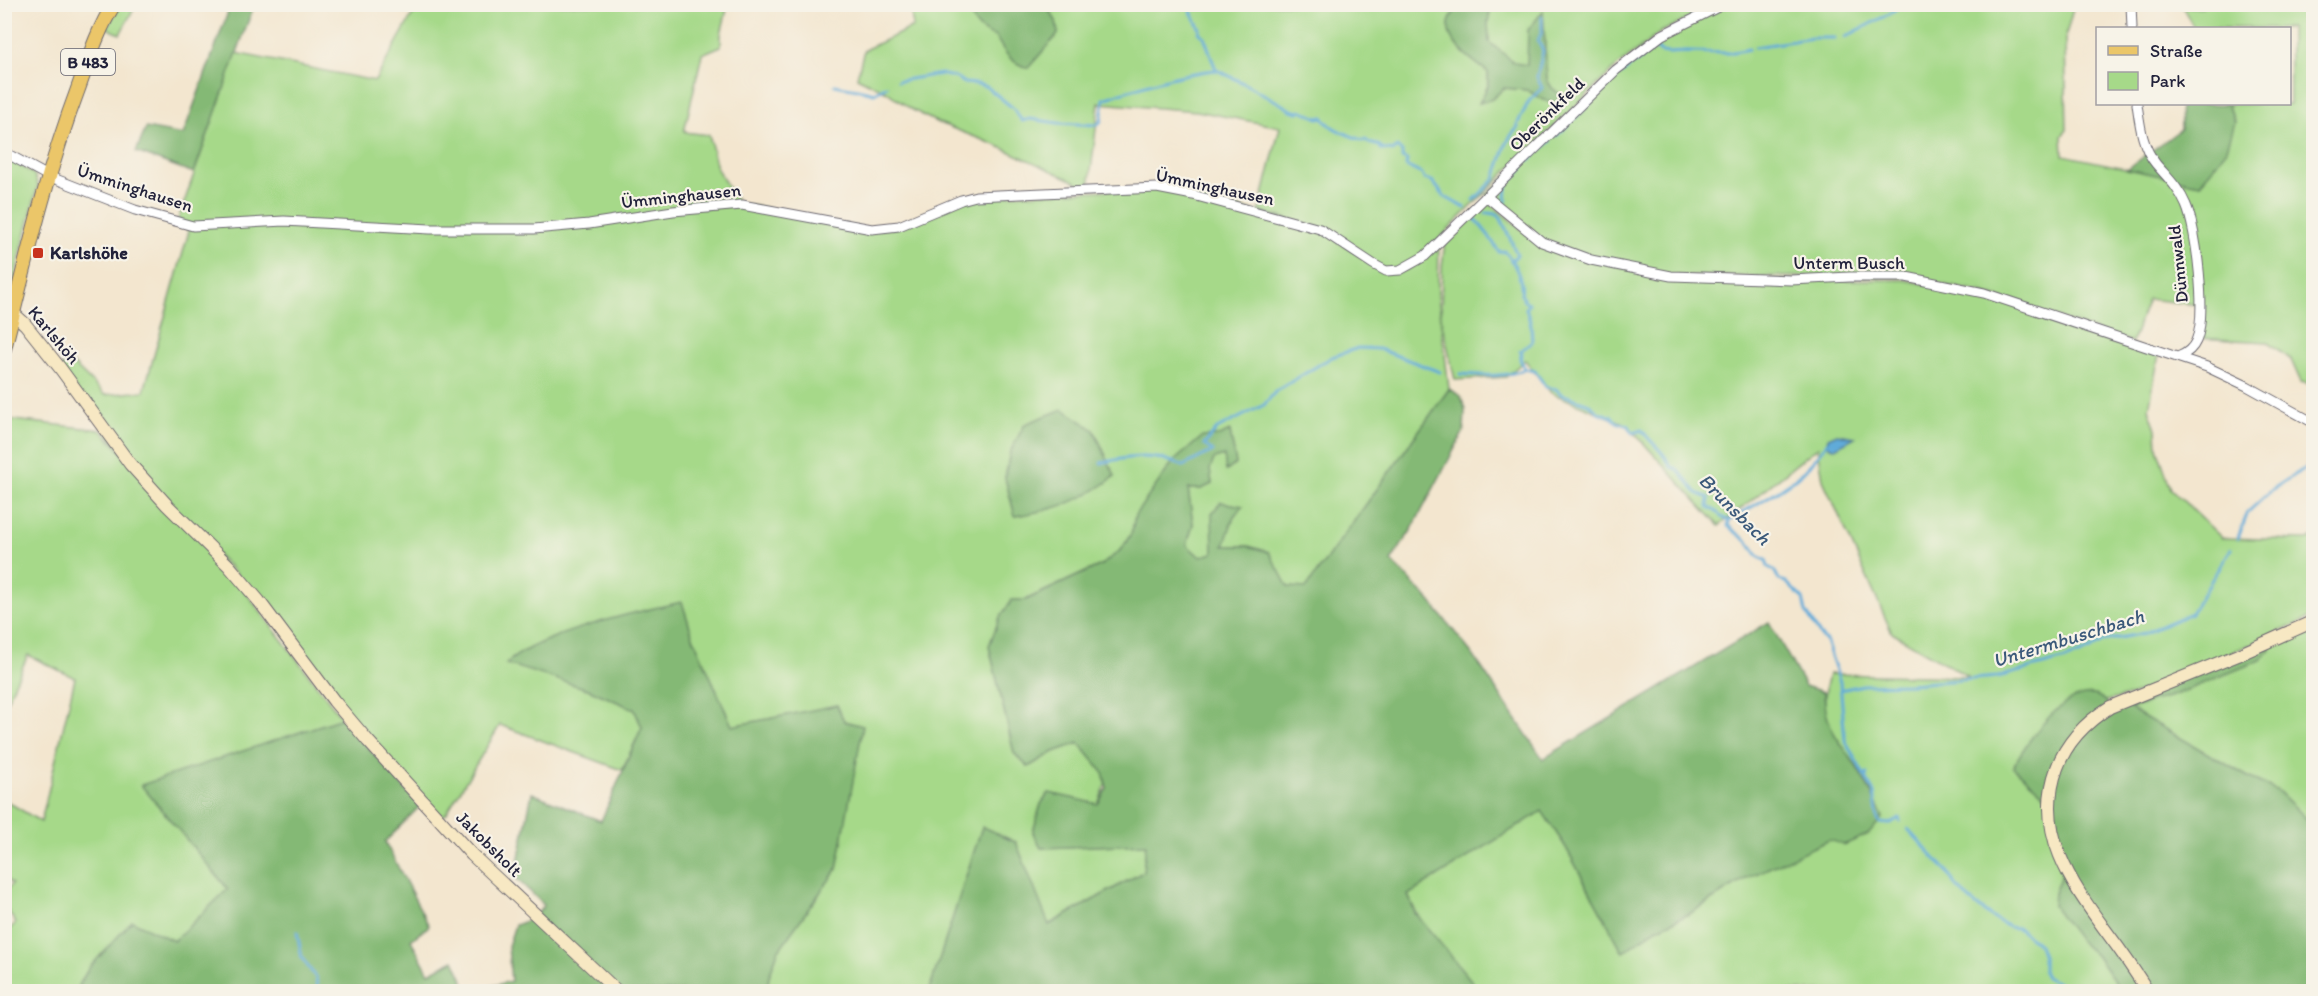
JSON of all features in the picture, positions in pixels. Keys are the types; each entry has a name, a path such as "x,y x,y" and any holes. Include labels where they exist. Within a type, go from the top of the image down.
{"main road":[{"name":"B 483","path":"13,313 48,176 84,73 114,4"},
{"name":"Karlshöh","path":"4,349 13,313 26,324 149,486 229,566 259,601 334,701 424,802"},
{"path":"2148,992 2079,894 2060,859 2050,818 2050,797 2060,762 2079,732 2095,716 2110,707 2238,655 2313,621"},
{"name":"Jakobsholt","path":"424,802 472,855 618,992"}],"street":[{"name":"Oberönkfeld","path":"1407,267 1425,256 1616,70 1642,49 1684,22 1724,4"},
{"path":"2131,4 2132,27"},
{"name":"Dünnwald","path":"2137,105 2144,143 2151,158 2182,195 2195,234 2200,305 2197,338 2192,347 2180,356"},
{"name":"Ümminghausen","path":"4,152 48,176 135,210 193,226 284,221 430,229 534,229 590,224 673,211 742,205 872,229 890,228 976,196 1157,188 1193,195 1320,229 1386,271 1394,272 1407,267"},
{"name":"Unterm Busch","path":"1486,196 1542,242 1591,260 1671,276 1791,280 1850,277 1906,278 1984,293 2180,356 2247,386 2313,423"}],"green space":[{"path":"231,4 254,5 194,173 136,152 146,128 183,135"},
{"path":"968,4 975,6 972,17 979,27 996,37 1013,60 1028,68 1058,34 1056,21 1048,9 1050,5 1415,4 1420,9 1433,5 1459,5 1450,20 1449,31 1460,49 1488,72 1488,85 1480,103 1492,99 1504,88 1527,90 1557,105 1562,96 1552,88 1547,80 1543,12 1528,30 1528,65 1515,64 1489,42 1488,22 1491,5 1717,5 1661,32 1615,68 1417,261 1394,271 1408,269 1417,264 1439,241 1438,295 1449,389 1306,588 1288,587 1268,552 1248,546 1223,546 1234,516 1242,506 1221,502 1213,513 1213,553 1200,557 1187,545 1193,524 1188,489 1201,489 1212,484 1210,469 1214,459 1224,456 1227,471 1236,464 1230,431 1219,436 1202,438 1173,462 1136,515 1132,532 1122,549 1103,564 1025,600 1012,600 1000,617 989,646 1014,753 1028,767 1054,752 1079,743 1103,772 1106,784 1098,804 1049,793 1041,804 1033,833 1041,848 1146,844 1143,872 1048,925 1016,842 982,827 929,991 767,991 769,976 778,951 837,869 862,726 844,721 837,705 732,726 693,637 682,603 663,607 564,633 521,652 507,663 588,689 634,709 642,727 622,770 500,725 446,814 442,816 430,809 334,701 259,601 229,566 167,505 130,464 60,368 69,360 105,395 144,391 189,231 178,220 236,53 375,81 418,5 728,5 721,34 721,46 702,54 684,132 709,135 717,169 738,203 702,208 753,206 839,225 873,229 901,226 976,196 1157,188 1193,195 1320,229 1365,258 1321,228 1259,211 1280,127 1197,111 1099,103 1089,188 998,146 934,121 911,109 887,92 857,77 864,50 913,27 910,5","holes":["1063,409 1094,430 1115,476 1092,492 1068,503 1043,511 1015,516 1005,478 1010,452 1025,424"]},
{"path":"1724,4 2074,5 2065,39 2067,130 2062,136 2063,155 2200,184 2235,122 2228,105 2291,105 2291,27 2193,27 2182,6 2202,8 2203,4 2313,5 2313,385 2301,382 2291,360 2268,342 2197,338 2199,305 2148,299 2132,342 1984,293 1906,277 1671,276 1591,260 1542,242 1486,196 1642,49"},
{"path":"120,5 136,5 120,34 107,28"},
{"path":"968,5 1050,5 1048,9 1056,21 1058,34 1028,68 1013,60 996,37 979,27 972,17 975,6"},
{"path":"1459,5 1491,5 1488,22 1489,42 1515,63 1527,65 1528,30 1543,11 1547,80 1552,88 1563,96 1557,105 1527,90 1504,88 1492,99 1479,103 1488,86 1488,72 1465,54 1451,37 1449,24"},
{"path":"2180,105 2228,105 2235,122 2227,149 2200,184 2127,169 2181,129"},
{"path":"4,156 34,174 38,185 8,304 4,303"},
{"path":"1486,200 1540,245 1671,280 1905,280 1986,296 2159,354 2149,409 2156,429 2157,448 2171,489 2222,538 2308,540 2313,537 2313,617 2133,695 2106,701 2101,698 2047,797 2062,873 2054,893 2078,939 2096,955 2121,991 1480,991 1440,946 1422,921 1408,895 1542,810 1565,846 1623,952 1656,929 1689,914 1747,878 1799,852 1882,817 1862,776 1828,722 1825,702 1829,674 1969,677 1892,633 1823,480 1818,447 1719,526 1626,424 1551,393 1525,360 1506,377 1455,380 1441,318 1445,240"},
{"path":"1449,389 1461,396 1465,410 1464,431 1412,529 1391,561 1430,601 1473,655 1543,759 1769,622 1805,686 1824,692 1829,723 1862,776 1883,817 1869,834 1844,845 1829,840 1747,878 1689,914 1656,929 1623,952 1565,846 1542,811 1408,895 1415,913 1480,991 929,991 982,827 1016,842 1049,925 1143,872 1146,844 1041,848 1033,832 1041,804 1049,793 1098,804 1107,788 1103,772 1079,743 1054,752 1028,767 1014,753 989,646 1000,617 1012,600 1026,600 1103,564 1122,549 1132,532 1135,515 1173,462 1202,437 1219,436 1230,431 1236,464 1226,471 1224,456 1214,459 1210,469 1212,484 1201,489 1188,489 1193,524 1187,545 1200,557 1213,553 1212,513 1221,502 1243,506 1234,516 1224,546 1248,546 1269,552 1288,587 1306,588"},
{"path":"1063,409 1094,430 1115,476 1092,492 1068,503 1043,511 1015,516 1005,478 1010,452 1025,424"},
{"path":"5,419 101,430 227,568 342,718 142,785 228,889 174,941 89,968 75,991 5,992 5,933 16,923 5,907 5,891 12,884 5,878 5,800 41,822 75,678 28,655 5,705"},
{"path":"682,602 693,637 732,726 837,705 844,721 863,726 837,869 778,951 769,976 767,991 470,992 511,981 508,946 515,925 534,918 544,905 515,877 532,793 601,821 642,727 634,709 588,689 506,664 541,643 589,625"},
{"path":"2313,624 2313,825 2278,791 2250,778 2130,709 2172,696 2260,660 2267,644"},
{"path":"2267,644 2270,649 2261,660 2172,696 2130,709 2250,778 2278,791 2313,825 2313,991 2121,991 2096,955 2078,939 2053,906 2054,893 2062,873 2047,797 2013,767 2041,726 2069,701 2084,695 2098,696 2111,707"},
{"path":"342,718 420,806 385,842 429,926 411,940 429,973 454,960 468,991 75,992 89,968 132,921 174,941 228,889 141,785"}],"water":[{"path":"1837,434 1855,437 1835,448 1830,447 1827,443 1828,438"}],"waterway":[{"path":"1187,4 1200,29 1199,33 1204,36 1216,70"},
{"path":"1845,37 1891,13 1902,4"},
{"path":"1474,200 1495,179 1510,137 1518,127 1529,101 1542,88 1537,77 1543,51 1538,41 1542,31 1542,17"},
{"path":"1755,47 1812,38 1835,38"},
{"path":"1556,136 1620,74 1655,47 1661,52 1668,53 1728,53 1749,49"},
{"path":"898,81 941,74 957,78 964,83 987,87 1013,108 1022,121 1030,119 1097,125 1101,121 1104,99 1187,74 1220,71 1291,110 1298,112 1301,110 1318,118 1323,117 1335,129 1363,141 1365,139 1369,143 1380,146 1381,149 1393,151 1397,147 1402,152 1402,158 1407,160 1406,166 1422,174 1424,179 1432,181 1445,197 1465,208"},
{"path":"835,85 874,93 887,86"},
{"path":"1529,160 1550,141"},
{"path":"1506,202 1507,184 1523,167"},
{"path":"1486,213 1500,217 1517,255 1511,261"},
{"name":"Brunsbach","path":"1473,216 1499,252 1504,251 1511,259 1519,277 1523,300 1529,303 1526,308 1531,325 1532,342 1520,351 1522,353 1520,359 1525,369 1535,371 1546,387 1556,389 1561,394 1589,404 1598,412 1629,426 1633,433 1642,430 1665,456 1671,467 1677,469 1697,493 1709,498 1708,507 1729,521 1728,526 1747,541 1759,557 1766,560 1768,567 1774,570 1779,580 1786,582 1803,599 1806,612 1826,641 1840,682 1845,740 1864,775 1868,774 1866,778 1874,793 1878,820 1880,823 1889,824 1899,818 1900,821"},
{"path":"1101,463 1153,457 1183,466 1213,451 1204,445 1217,429 1264,405 1276,391 1332,357 1358,348 1379,349 1440,372"},
{"path":"1460,374 1501,375 1525,369"},
{"path":"1729,521 1795,479 1830,442"},
{"name":"Untermbuschbach","path":"2238,538 2248,512 2273,489 2307,467"},
{"name":"Untermbuschbach","path":"1840,690 1863,685 1911,684 1998,677 2066,659 2090,650 2103,641 2145,633 2191,613 2231,549"},
{"name":"Brunsbach","path":"1908,829 1970,900 1991,917 2009,927 2018,928 2039,945 2046,977 2076,992"},
{"path":"297,932 302,958 316,978 318,992"}],"place":[{"name":"Karlshöhe","path":"38,253"}]}
